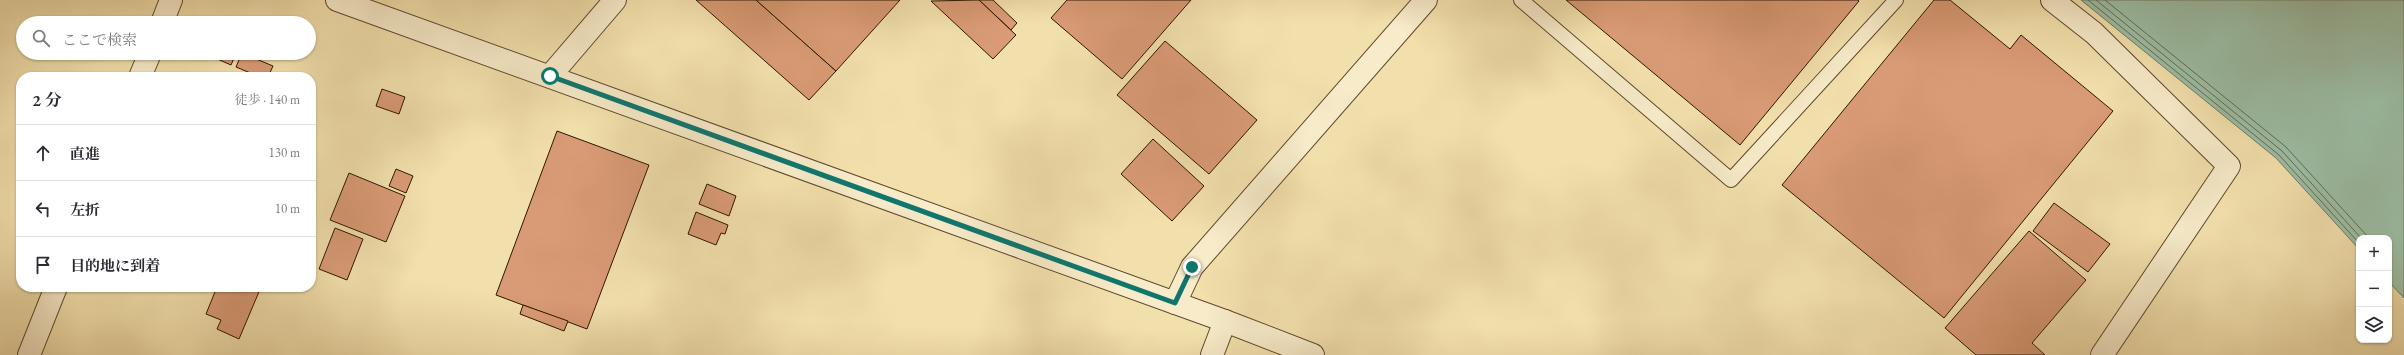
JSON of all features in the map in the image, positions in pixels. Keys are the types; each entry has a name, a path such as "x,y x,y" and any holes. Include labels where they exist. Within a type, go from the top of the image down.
{"street":[{"path":"165,16 171,0"},
{"path":"337,0 1225,321 1313,355"},
{"path":"550,76 615,0"},
{"path":"1175,303 1192,267 1426,0"},
{"path":"2052,0 2094,33 2229,166 2102,355"},
{"path":"142,72 147,60"},
{"path":"29,355 54,292"},
{"path":"1212,355 1225,321"}],"lane":[{"path":"1521,0 1731,180 1896,0"}],"water":[{"path":"2081,0 2404,0 2404,298 2392,285 2392,235 2356,235 2356,246 2276,158"}],"building":[{"path":"696,0 756,0 836,71 809,100"},
{"path":"756,0 900,0 836,71"},
{"path":"979,0 993,0 1017,23 1011,30"},
{"path":"979,0 1016,35 993,59 931,1"},
{"path":"1067,0 1191,0 1122,79 1051,18"},
{"path":"1566,0 1858,0 1859,1 1740,145"},
{"path":"1934,0 1950,0 2010,49 2021,35 2113,111 1944,318 1782,185"},
{"path":"1165,41 1257,120 1209,174 1117,95"},
{"path":"220,60 233,60 231,65"},
{"path":"239,60 259,60 273,66 270,72 248,72 236,67"},
{"path":"382,89 405,97 399,114 376,106"},
{"path":"557,131 649,165 587,329 496,295"},
{"path":"1153,139 1204,186 1172,221 1121,174"},
{"path":"396,169 413,176 406,193 389,186"},
{"path":"349,173 405,196 386,242 330,220"},
{"path":"707,184 736,196 729,216 699,204"},
{"path":"2054,203 2110,244 2088,272 2033,231"},
{"path":"696,212 728,225 725,234 721,233 716,245 688,234"},
{"path":"335,228 363,239 347,280 319,269"},
{"path":"2029,231 2086,280 2032,343 2045,355 1976,355 1945,328"},
{"path":"215,292 259,292 239,339 217,329 221,320 206,314"},
{"path":"523,305 568,321 564,331 520,314"}],"route":[{"path":"550,76 1175,303 1192,267"}]}
